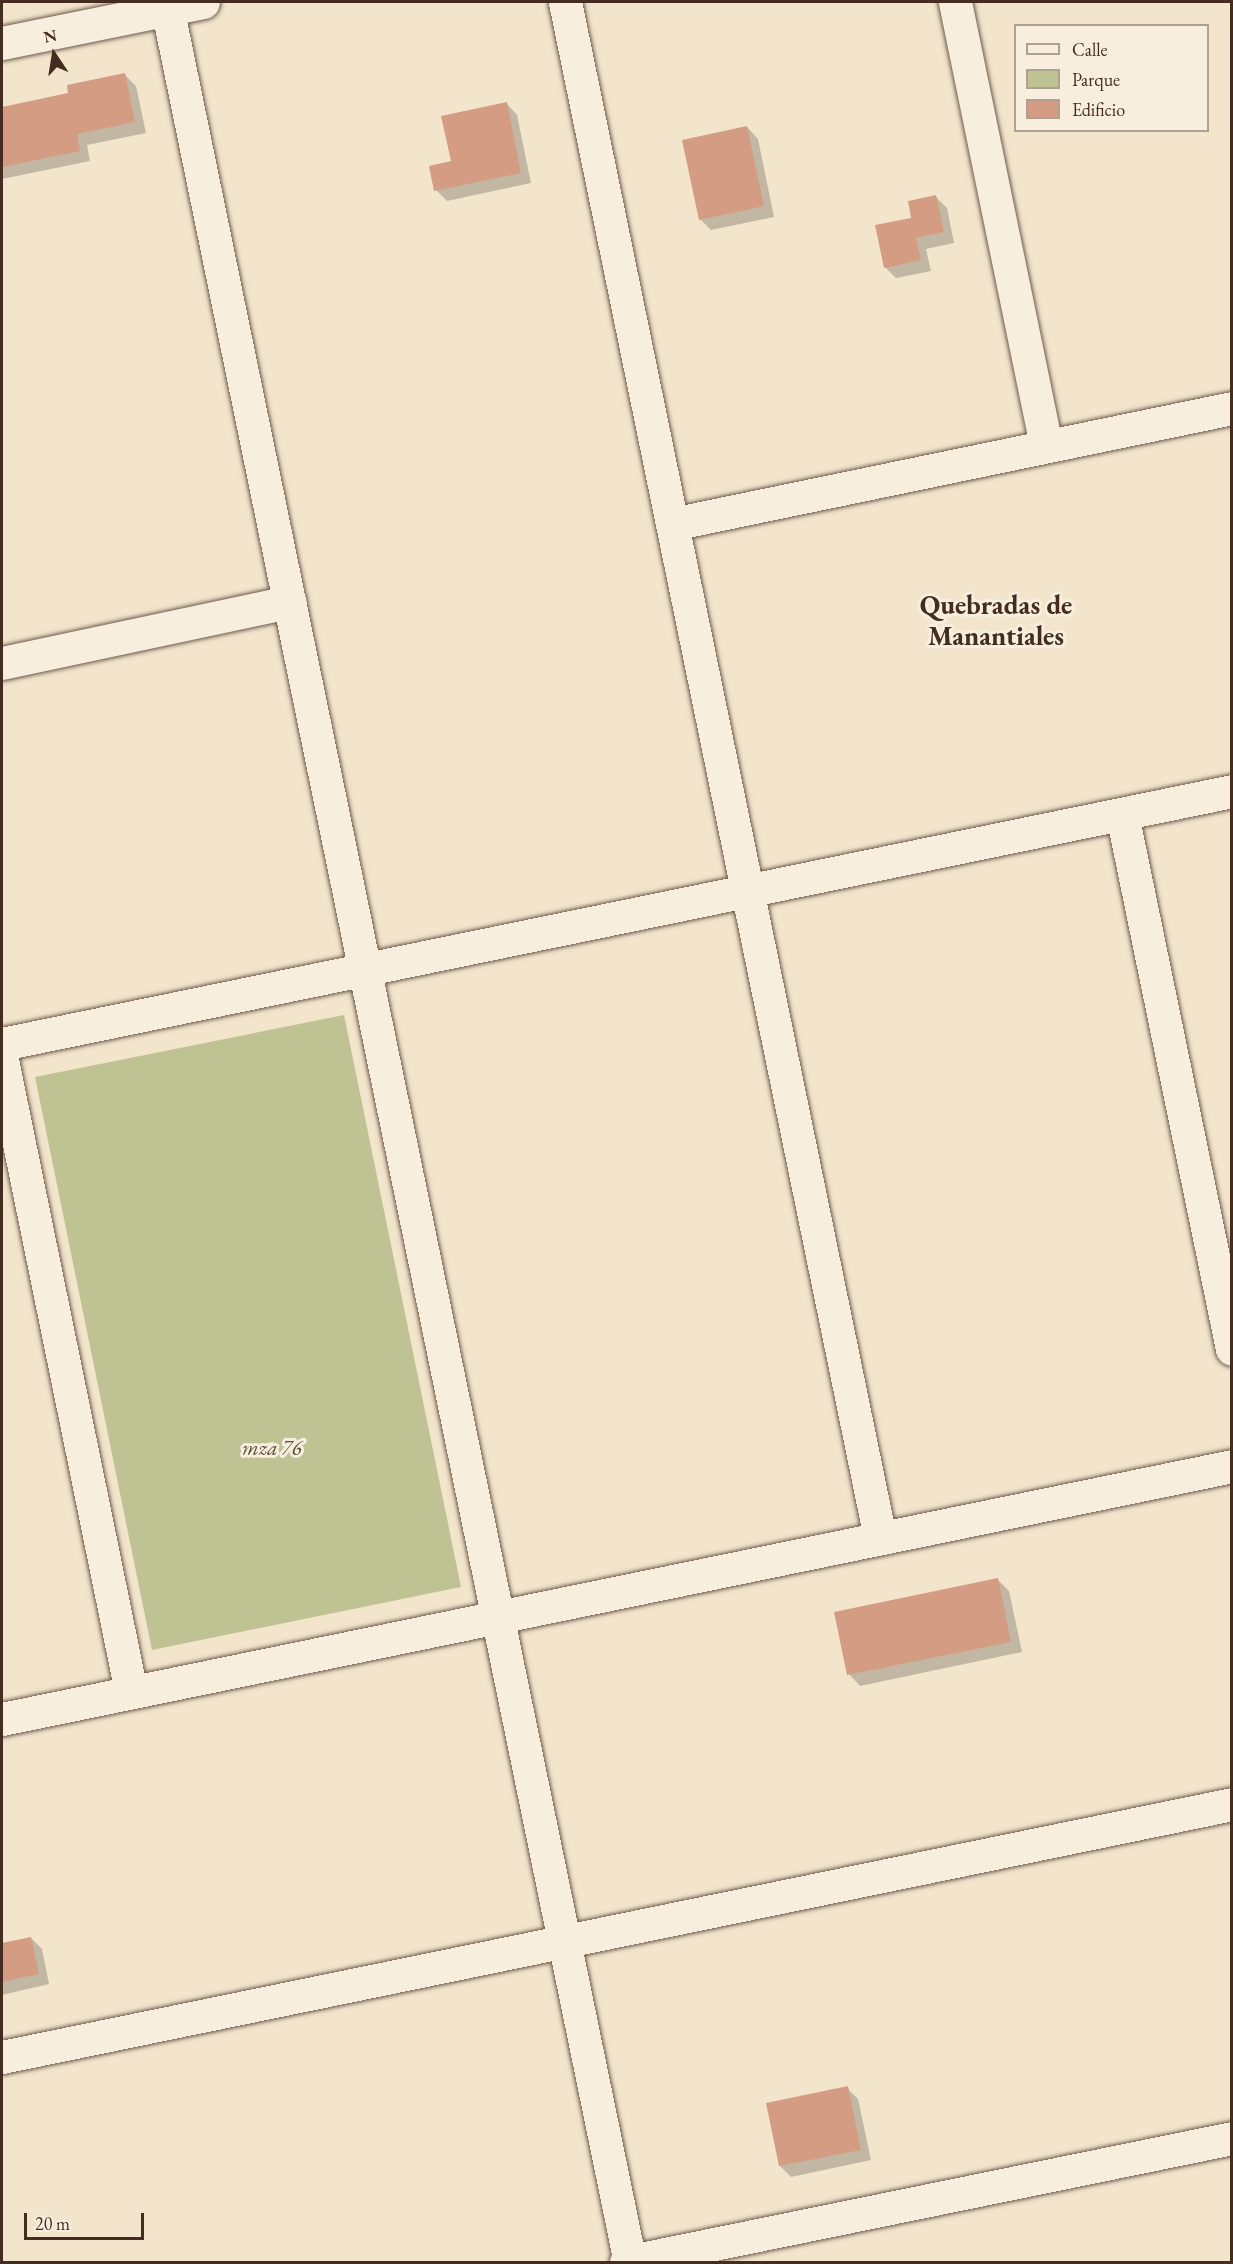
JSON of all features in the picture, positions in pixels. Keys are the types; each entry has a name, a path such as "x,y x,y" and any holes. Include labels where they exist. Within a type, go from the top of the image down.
{"street":[{"path":"2,43 167,5 203,2"},
{"path":"565,2 880,1538"},
{"path":"955,2 1046,446"},
{"path":"167,5 629,2262 1232,2138"},
{"path":"672,524 1232,408"},
{"path":"2,663 290,602"},
{"path":"2,1044 1232,791"},
{"path":"1122,814 1232,1350"},
{"path":"2,1060 131,1692"},
{"path":"2,1719 1232,1466"},
{"path":"2,2057 1232,1804"}],"green space":[{"name":"mza 76","path":"344,1015 461,1587 152,1650 35,1077"}],"building":[{"path":"125,73 135,122 77,134 80,151 2,167 2,107 68,93 67,85"},
{"path":"507,102 521,173 434,191 429,166 451,161 441,116"},
{"path":"747,126 764,206 699,220 682,140"},
{"path":"936,195 944,232 916,238 921,260 884,268 875,225 911,218 908,201"},
{"path":"998,1578 1011,1642 847,1675 834,1612"},
{"path":"31,1937 39,1974 2,1982 2,1943"},
{"path":"848,2086 861,2150 779,2166 766,2103"}],"district":[{"name":"Quebradas de Manantiales","path":"996,620"}]}
